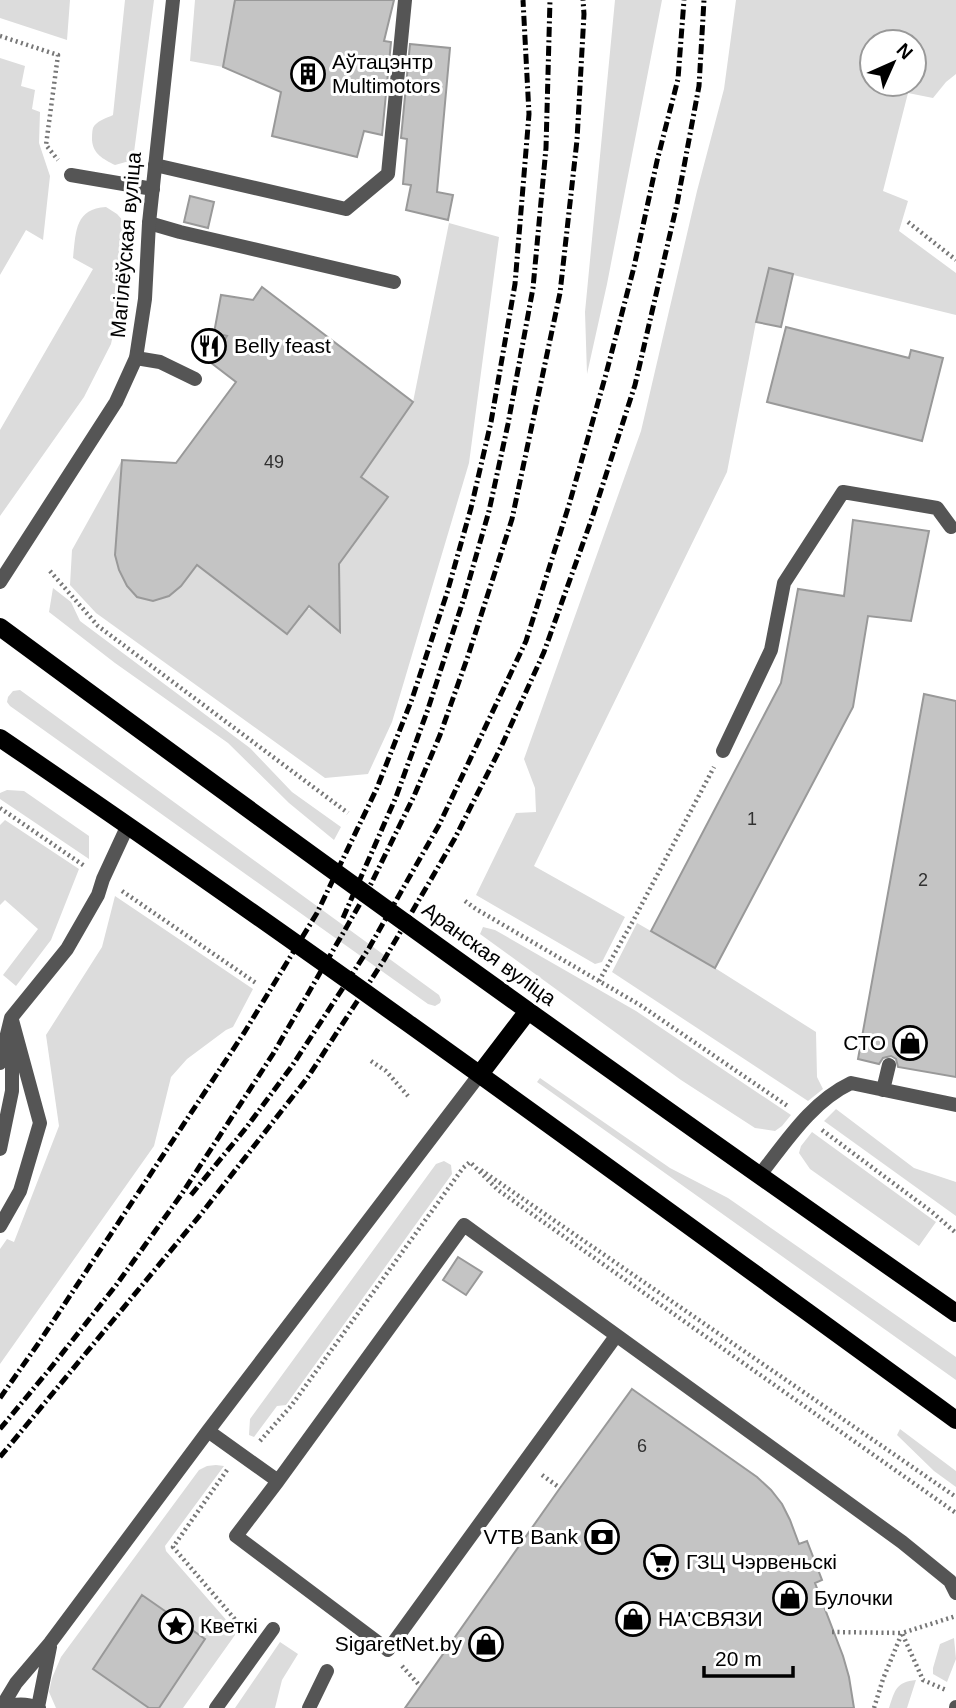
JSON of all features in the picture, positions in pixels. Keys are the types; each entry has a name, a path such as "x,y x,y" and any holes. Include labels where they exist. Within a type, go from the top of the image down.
{"main road":[{"name":"Аранская вуліца","path":"0,627 528,1011 956,1313"},
{"path":"0,738 128,825 480,1074 956,1420"},
{"path":"480,1074 528,1011"}],"street":[{"name":"Магілёўская вуліца","path":"0,583 116,402 136,358 145,299 149,223 173,0"},
{"path":"155,165 346,209 388,174 405,0"},
{"path":"71,175 153,189"},
{"path":"149,223 394,282"},
{"path":"136,358 160,362 195,379"},
{"path":"723,751 771,650 784,583 843,492 937,508 951,527"},
{"path":"0,1033 67,948 97,895 128,825"},
{"path":"0,1043 12,1018"},
{"path":"0,1063 12,1018"},
{"path":"0,1149 12,1091 12,1018"},
{"path":"0,1226 20,1191 40,1123 12,1018"},
{"path":"883,1090 889,1065"},
{"path":"1,1708 16,1683 50,1643 480,1074"},
{"path":"759,1176 805,1117 851,1083 956,1105"},
{"path":"616,1335 388,1650 236,1536 464,1225 616,1335 902,1542 950,1581 956,1593"},
{"path":"208,1431 278,1481"},
{"path":"216,1708 273,1629"},
{"path":"6,1708 24,1704 38,1708 50,1643"},
{"path":"309,1708 327,1671"}],"path":[{"path":"0,36 58,55 46,145 71,175"},
{"path":"908,222 956,260"},
{"path":"50,571 98,626 348,813"},
{"path":"599,981 723,751"},
{"path":"0,808 256,983"},
{"path":"465,901 640,1006 795,1110"},
{"path":"371,1060 386,1071 408,1096"},
{"path":"818,1127 956,1233"},
{"path":"470,1162 956,1497"},
{"path":"230,1466 173,1547 245,1631 238,1641"},
{"path":"832,1632 902,1633 956,1616"},
{"path":"902,1633 923,1680 956,1694"},
{"path":"874,1708 902,1633"}],"shaded area":[{"path":"0,0 70,0 67,40 0,18"},
{"path":"125,0 154,0 133,160 115,165 97,152 92,134 97,123 113,115"},
{"path":"195,0 235,0 223,67 190,61"},
{"path":"615,0 662,0 587,374 585,312"},
{"path":"736,0 956,0 956,74 933,98 928,97 928,28 858,28 858,98 907,98 883,191 908,201 899,231 956,273 956,315 769,269 727,472 534,866 625,917 602,962 595,964 476,895 516,813 536,812 535,788 524,759 641,431 697,191 724,89"},
{"path":"0,58 25,66 21,86 35,90 32,109 40,112 39,143 50,176 43,240 26,230 0,275"},
{"path":"106,207 126,224 118,311 111,344 84,397 0,516 0,430 93,269 73,258 79,223 88,212"},
{"path":"449,223 499,237 469,463 392,722 368,774 325,778 96,613 70,585 72,550 122,460 115,555 127,586 137,597 153,601 169,596 181,586 197,565 287,633 307,609 324,606 326,620 330,624 336,624 340,620 339,584 326,581 388,497 361,477 413,402"},
{"path":"53,588 71,602 80,621 250,748 292,792 341,827 334,840 289,803 228,743 115,663 49,612"},
{"path":"20,690 439,995 440,1003 435,1006 428,1004 10,706 8,697 13,691"},
{"path":"7,790 24,791 89,836 89,859 0,799 0,793"},
{"path":"5,820 79,869 51,940 16,986 3,975 38,929 5,900 0,905 0,825"},
{"path":"115,896 253,989 233,1027 187,1059 171,1077 154,1146 0,1364 0,1249 7,1239 14,1242 59,1126 46,1035 102,947"},
{"path":"637,923 715,968 816,1032 817,1077 823,1089 808,1101 612,972"},
{"path":"483,927 495,930 636,1011 791,1115 775,1131 755,1128 681,1080 480,934"},
{"path":"540,1078 670,1168 728,1198 956,1357 956,1380 537,1082"},
{"path":"836,1109 914,1168 956,1182 956,1216 824,1121"},
{"path":"812,1132 936,1222 919,1246 810,1169 799,1153"},
{"path":"444,1161 451,1165 452,1174 286,1405 277,1406 254,1437 249,1435 250,1419 436,1164"},
{"path":"900,1429 956,1471 956,1487 934,1471 897,1435"},
{"path":"216,1465 224,1466 165,1546 166,1551 235,1630 235,1635 183,1708 56,1708 49,1692 61,1657 199,1470"},
{"path":"954,1638 956,1659 947,1682 933,1674 933,1668 940,1644"},
{"path":"280,1642 298,1654 282,1680 275,1708 235,1708"},
{"path":"916,1680 907,1708 889,1708 897,1688"}],"building":[{"name":"Аўтацэнтр Multimotors","path":"235,0 394,0 384,41 391,42 382,135 364,131 357,157 272,136 281,92 223,67"},
{"path":"410,44 450,48 437,192 453,195 448,220 406,210 411,185 403,184 407,139 401,138"},
{"path":"190,196 214,202 208,228 184,222"},
{"path":"769,268 793,274 781,327 756,322"},
{"path":"262,287 413,402 361,477 388,497 339,564 340,632 309,606 287,634 197,565 181,586 169,596 153,601 137,597 127,586 115,555 122,460 176,463 236,382 210,362 227,336 214,333 221,295 253,300"},
{"path":"786,327 909,358 911,350 943,358 922,441 767,402"},
{"path":"853,520 929,531 911,621 868,616 853,707 715,968 651,931 781,683 798,589 844,596"},
{"path":"924,694 956,701 956,1077 898,1067 896,1059 891,1056 883,1058 879,1064 858,1059"},
{"path":"458,1257 482,1272 466,1295 443,1280"},
{"name":"ГЗЦ Чэрвеньскі","path":"632,1389 757,1477 782,1504 799,1544 807,1541 822,1580 815,1583 843,1656 854,1708 405,1708 560,1488"},
{"path":"142,1595 205,1639 159,1708 149,1708 93,1669"}],"railway":[{"path":"0,1398 244,1033 317,913 377,788 412,699 447,593 471,508 491,422 515,284 529,114 523,0"},
{"path":"343,918 396,797 428,709 489,511 533,288 546,148 550,0"},
{"path":"0,1429 117,1284 181,1195 273,1054 368,890 414,796 440,735 512,519 560,293 577,140 583,0"},
{"path":"191,1195 292,1066 369,948 439,825 526,641 569,505 634,267 678,79 684,0"},
{"path":"0,1457 201,1214 308,1077 384,960 455,838 501,747 544,652 592,518 635,385 677,204 699,86 704,0"}],"place":[{"name":"Аўтацэнтр Multimotors","path":"308,74"},
{"name":"Belly feast","path":"209,346"},
{"name":"СТО","path":"910,1043"},
{"name":"VTB Bank","path":"602,1537"},
{"name":"ГЗЦ Чэрвеньскі","path":"661,1562"},
{"name":"Булочки","path":"790,1598"},
{"name":"НА'СВЯЗИ","path":"633,1619"},
{"name":"Кветкі","path":"176,1626"},
{"name":"SigaretNet.by","path":"486,1644"}]}
